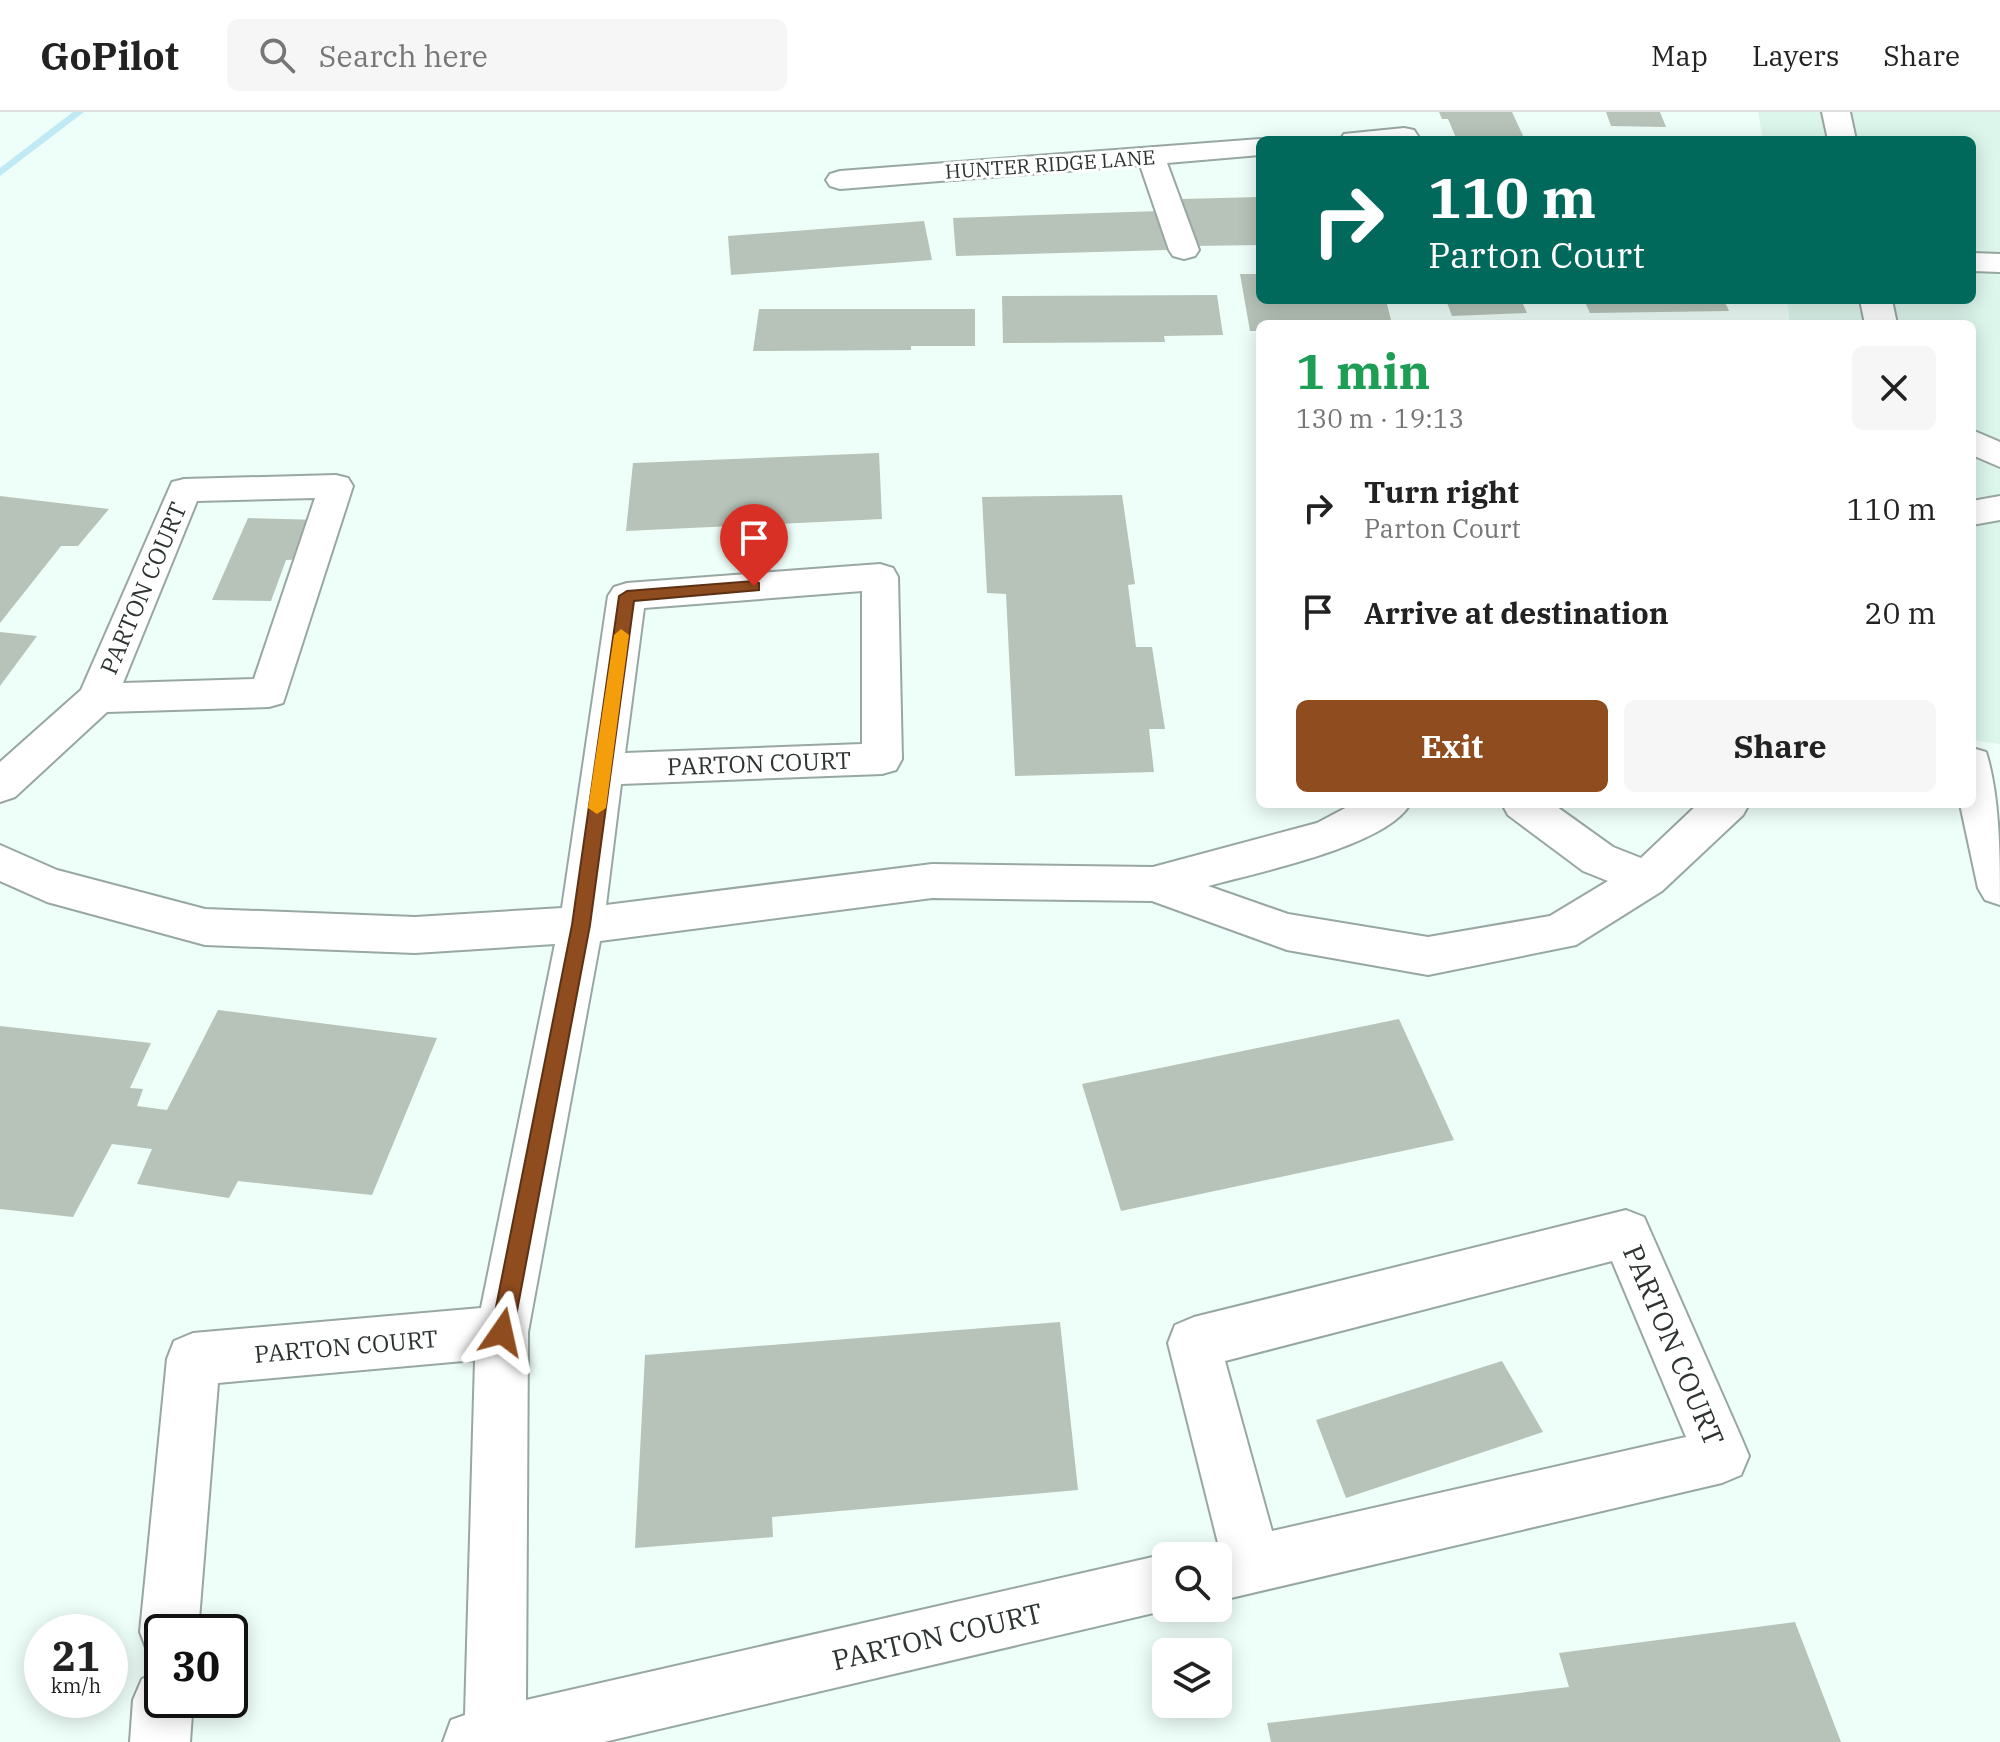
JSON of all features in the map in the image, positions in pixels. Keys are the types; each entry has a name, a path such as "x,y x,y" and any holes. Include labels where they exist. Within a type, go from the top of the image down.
{"street":[{"path":"1836,112 1841,136"},
{"path":"1371,136 1401,129"},
{"name":"HUNTER RIDGE LANE","path":"840,180 1256,147"},
{"path":"1151,156 1184,250"},
{"path":"1976,262 2000,263"},
{"path":"1976,443 2000,456"},
{"name":"PARTON COURT","path":"0,786 97,698 184,490 336,486 269,693 97,698"},
{"path":"1976,512 2000,508"},
{"name":"PARTON COURT","path":"171,1614 193,1359 502,1332 581,925 602,769 627,596 880,577 882,759 602,769"},
{"path":"1976,742 2000,745"},
{"path":"1976,789 2000,888"},
{"path":"0,862 47,885 205,927 415,935 581,925 932,881 1153,884 1329,836 1382,808"},
{"path":"1528,808 1598,859 1647,879"},
{"path":"1153,884 1287,932 1428,956 1560,932 1647,879 1715,808"},
{"name":"PARTON COURT","path":"1626,1234 1722,1456 1235,1568 1194,1343 1626,1234"},
{"path":"484,1739 502,1332"},
{"name":"PARTON COURT","path":"484,1739 1152,1586"},
{"path":"160,1742 162,1718"}],"shaded area":[{"path":"1758,112 2000,112 2000,744 1976,741 1976,320 1790,320 1788,304 1976,304 1976,136 1762,136"}],"building":[{"path":"1439,112 1512,112 1523,136 1455,136 1448,119 1442,119"},
{"path":"1606,112 1660,112 1666,127 1611,126"},
{"path":"1256,197 1256,245 1192,246 1182,199"},
{"path":"1159,211 1167,250 956,256 953,218"},
{"path":"924,221 932,260 731,275 728,236"},
{"path":"1240,274 1256,274 1256,304 1387,304 1391,320 1256,320 1256,331 1250,331"},
{"path":"1217,295 1223,335 1164,336 1165,342 1003,343 1002,296"},
{"path":"1448,304 1523,304 1527,313 1452,316"},
{"path":"1586,304 1726,304 1729,311 1590,313"},
{"path":"759,309 975,309 975,346 911,346 911,350 753,351"},
{"path":"879,453 882,519 626,531 633,463"},
{"path":"1122,495 1135,584 1128,585 1136,647 1152,647 1165,729 1149,729 1154,772 1015,776 1006,594 987,593 982,497"},
{"path":"0,496 109,509 78,546 61,546 0,623"},
{"path":"248,518 322,520 309,559 286,560 271,601 212,600"},
{"path":"0,632 37,636 0,686"},
{"path":"218,1010 437,1038 372,1195 238,1181 229,1198 137,1184 152,1149 112,1144 73,1217 0,1209 0,1026 151,1043 130,1088 143,1089 137,1106 167,1110"},
{"path":"1399,1019 1454,1140 1121,1211 1082,1084"},
{"path":"1060,1322 1078,1490 772,1517 773,1537 635,1548 645,1355"},
{"path":"1502,1361 1543,1432 1346,1498 1316,1420"},
{"path":"1795,1622 1841,1742 1271,1742 1267,1723 1569,1687 1559,1653"}],"waterway":[{"path":"0,173 79,112"}],"slow traffic":[{"path":"597,808 621,635"}],"route":[{"path":"502,1332 581,925 627,596 754,586"}]}
